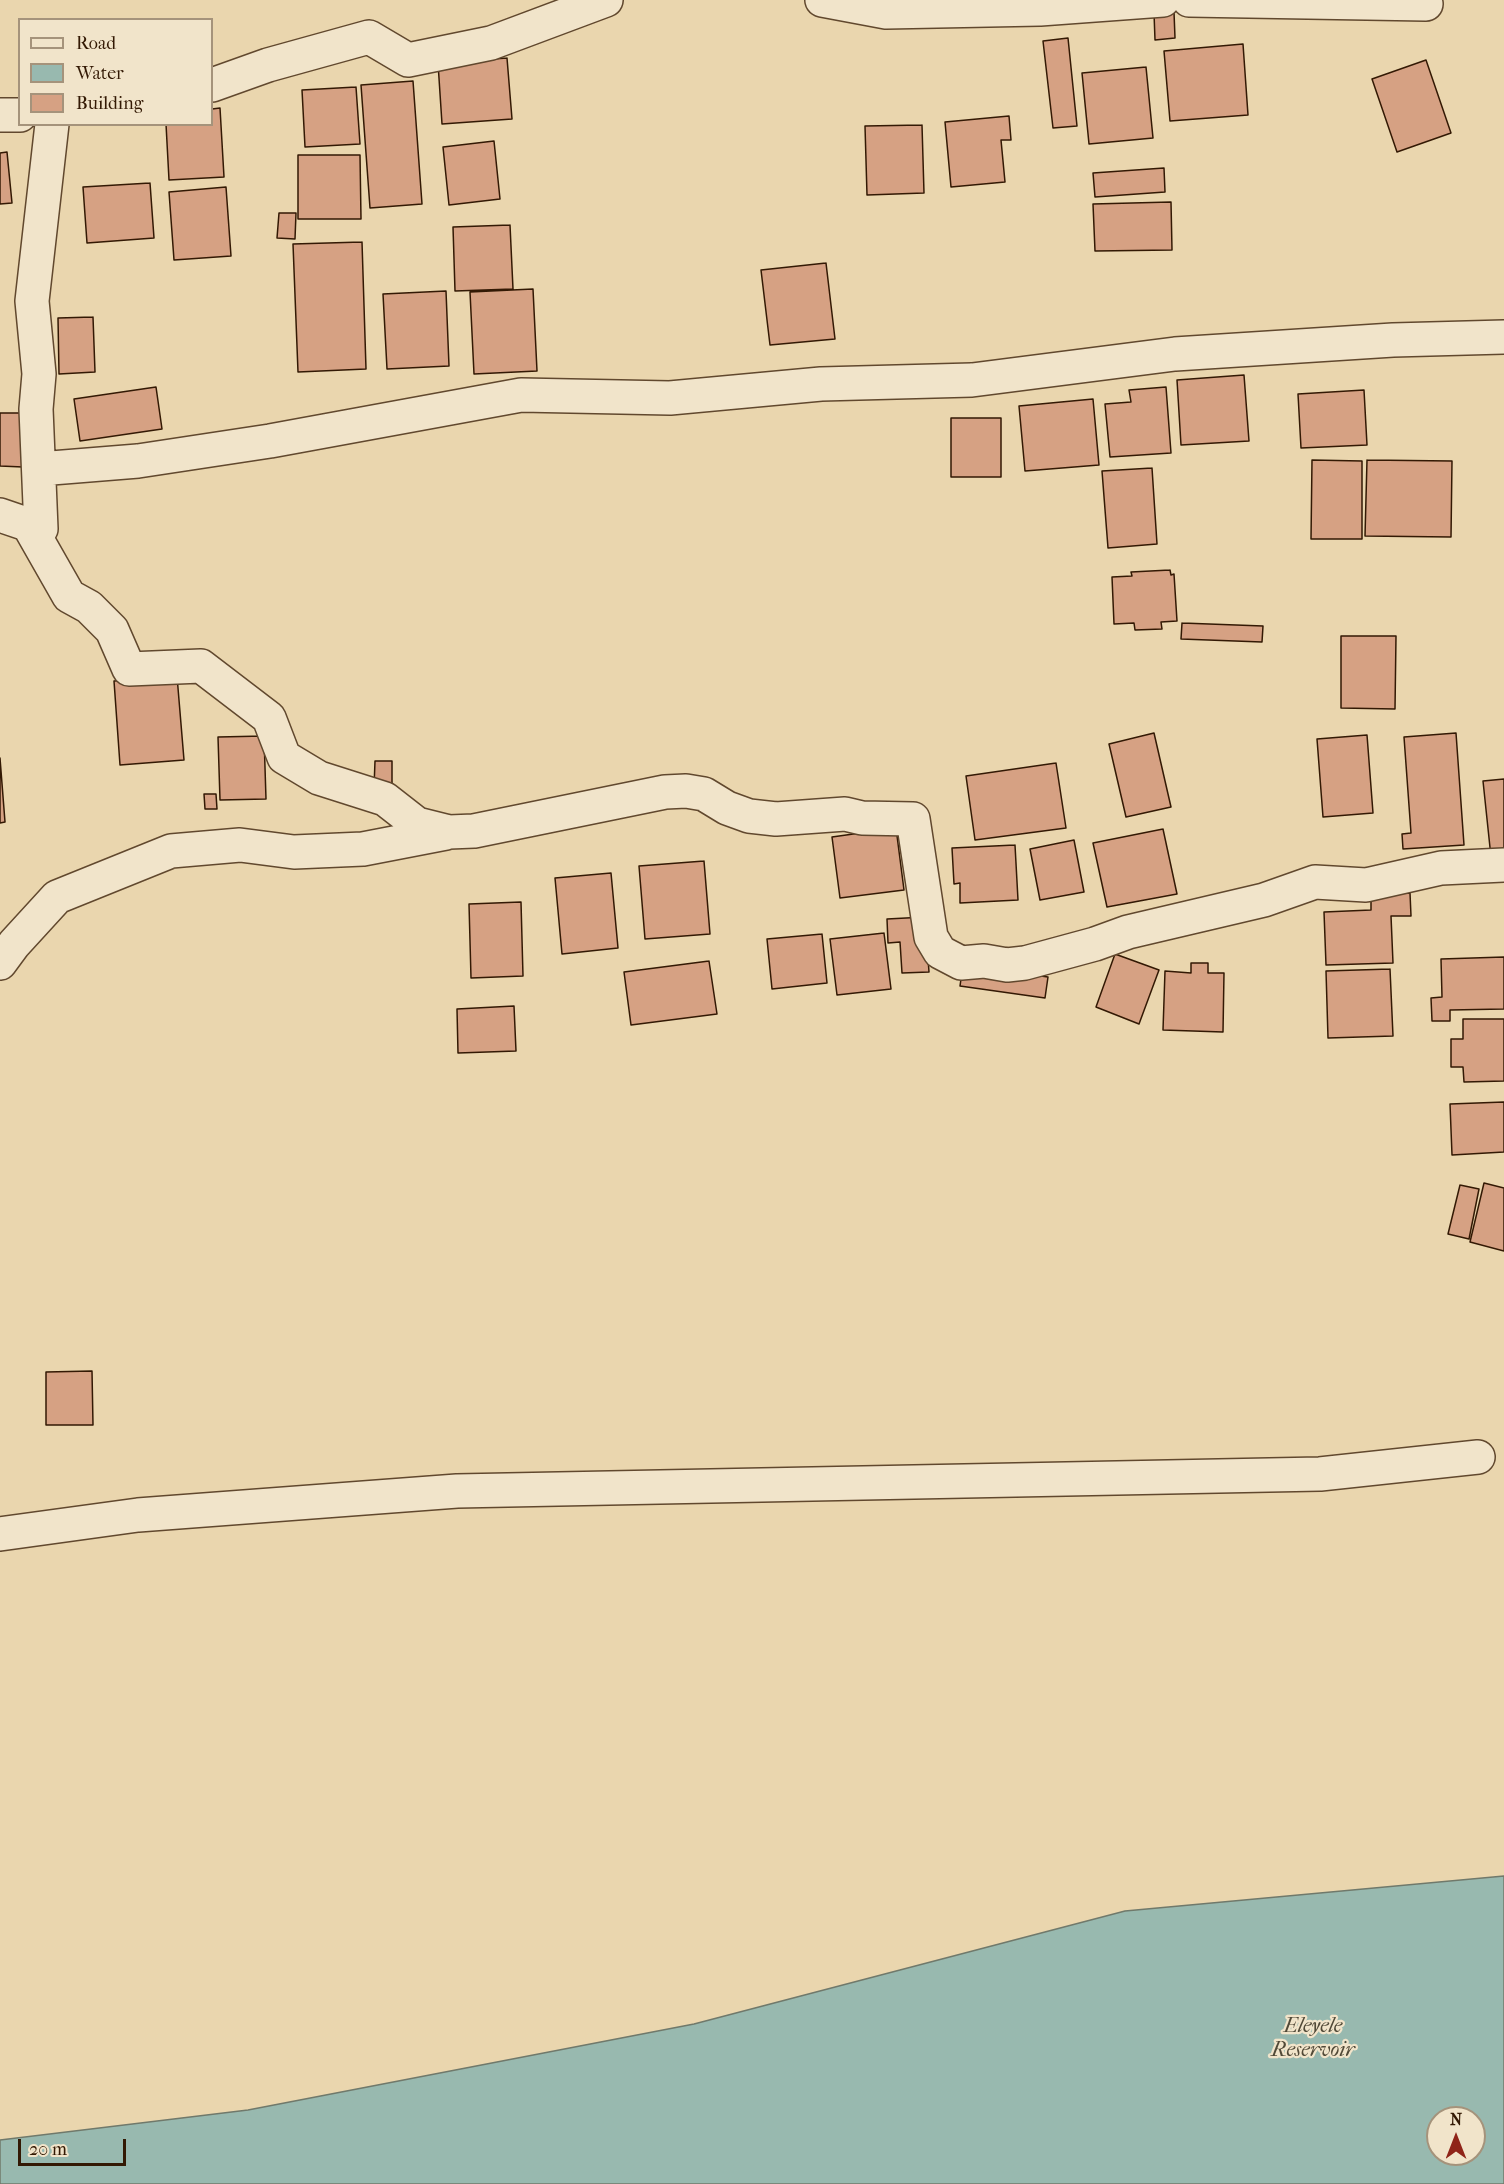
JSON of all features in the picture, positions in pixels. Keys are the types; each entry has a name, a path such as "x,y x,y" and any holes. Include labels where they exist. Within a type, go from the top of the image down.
{"street":[{"path":"213,85 268,65 369,37 408,60 481,45 606,0"},
{"path":"822,0 886,12 1040,9 1163,0"},
{"path":"1189,0 1426,4"},
{"path":"0,115 18,115"},
{"path":"14,520 41,529 36,409 39,374 32,301 52,126"},
{"path":"39,469 138,461 420,415 520,395 670,398 821,384 972,380 1175,354 1393,340 1504,337"},
{"path":"14,520 69,596 89,607 112,630 129,669 201,666 269,718 284,757 319,778 385,799 417,824 449,832"},
{"path":"0,963 14,944 57,897 171,851 240,845 294,852 363,849 449,832 474,831 664,792 686,791 704,794 727,808 749,816 776,819 845,814 862,818 913,819 931,937 940,952 962,963 984,961 1007,965 1025,963 1095,944 1128,932 1264,900 1315,882 1366,885 1441,868 1504,865"},
{"path":"0,1534 138,1515 457,1491 1320,1474 1478,1457"}],"water":[{"name":"Eleyele Reservoir","path":"1504,1876 1504,2184 0,2184 0,2140 248,2110 694,2024 1125,1911"}],"building":[{"path":"1174,12 1175,38 1155,40 1154,13"},
{"path":"1068,38 1077,126 1053,128 1043,41"},
{"path":"1243,44 1248,115 1170,121 1164,51"},
{"path":"507,58 512,119 442,124 438,63"},
{"path":"1426,60 1451,133 1397,152 1372,79"},
{"path":"1146,67 1153,138 1089,144 1082,73"},
{"path":"413,81 422,204 370,208 361,85"},
{"path":"356,87 360,144 305,147 302,90"},
{"path":"220,108 224,177 169,180 166,126 213,126 213,109"},
{"path":"1009,116 1011,140 1001,140 1005,182 951,187 945,122"},
{"path":"922,125 924,193 867,195 865,126"},
{"path":"494,141 500,199 449,205 443,147"},
{"path":"7,152 12,203 0,204 0,153"},
{"path":"298,155 360,155 361,219 298,219"},
{"path":"1164,168 1165,192 1095,197 1093,173"},
{"path":"150,183 154,238 87,243 83,187"},
{"path":"226,187 231,256 174,260 169,192"},
{"path":"1171,202 1172,250 1095,251 1093,204"},
{"path":"279,213 296,213 295,239 277,238"},
{"path":"510,225 513,289 455,291 453,227"},
{"path":"362,242 366,369 298,372 293,244"},
{"path":"826,263 835,339 770,345 761,270"},
{"path":"533,289 537,371 474,374 470,292"},
{"path":"446,291 449,366 387,369 383,294"},
{"path":"93,317 95,372 59,374 58,318"},
{"path":"1244,375 1249,441 1181,445 1177,380"},
{"path":"156,387 162,429 80,441 74,399"},
{"path":"1166,387 1171,453 1110,457 1105,404 1131,402 1129,390"},
{"path":"1364,390 1367,445 1301,448 1298,394"},
{"path":"1093,399 1099,465 1025,471 1019,406"},
{"path":"0,413 24,413 23,467 0,466"},
{"path":"951,418 1001,418 1001,477 951,477"},
{"path":"1312,460 1362,461 1362,539 1311,539"},
{"path":"1367,460 1452,461 1451,537 1365,536"},
{"path":"1152,468 1157,544 1108,548 1102,471"},
{"path":"1170,570 1171,575 1174,574 1177,621 1161,622 1162,629 1135,630 1134,623 1114,624 1112,577 1132,576 1131,572"},
{"path":"1182,623 1263,626 1262,642 1181,639"},
{"path":"1341,636 1396,636 1395,709 1341,708"},
{"path":"177,676 184,760 120,765 114,681"},
{"path":"1154,733 1171,807 1126,817 1109,744"},
{"path":"1456,733 1464,845 1403,849 1402,834 1411,833 1404,737"},
{"path":"1367,735 1373,813 1323,817 1317,739"},
{"path":"264,736 266,799 220,800 218,737"},
{"path":"0,758 5,822 0,823"},
{"path":"375,761 392,761 392,788 374,788"},
{"path":"1056,763 1066,828 975,840 966,776"},
{"path":"1504,779 1504,855 1491,857 1483,781"},
{"path":"204,794 216,794 217,809 205,809"},
{"path":"896,828 904,890 840,898 832,837"},
{"path":"1163,829 1177,894 1107,907 1093,843"},
{"path":"1074,840 1084,892 1040,900 1030,849"},
{"path":"1015,845 1018,900 960,903 960,883 954,884 952,848"},
{"path":"704,861 710,934 645,939 639,866"},
{"path":"611,873 618,948 562,954 555,878"},
{"path":"1410,893 1411,916 1391,916 1393,963 1326,965 1324,912 1371,910 1371,894"},
{"path":"521,902 523,976 471,978 469,904"},
{"path":"925,917 929,972 902,973 900,942 888,943 887,919"},
{"path":"884,933 891,989 837,995 830,939"},
{"path":"822,934 827,983 772,989 767,939"},
{"path":"1115,954 1159,970 1139,1024 1096,1007"},
{"path":"1504,957 1504,1009 1450,1010 1450,1021 1432,1021 1431,998 1442,997 1441,959"},
{"path":"709,961 717,1014 631,1025 624,972"},
{"path":"1191,963 1208,963 1208,973 1224,973 1223,1032 1163,1030 1165,971 1191,973"},
{"path":"963,965 1048,977 1045,998 960,986"},
{"path":"1390,969 1393,1036 1328,1038 1326,971"},
{"path":"514,1006 516,1051 458,1053 457,1009"},
{"path":"1463,1019 1504,1019 1504,1081 1464,1082 1463,1067 1451,1067 1451,1039 1463,1039"},
{"path":"1504,1102 1504,1152 1452,1155 1450,1104"},
{"path":"1484,1183 1504,1188 1504,1251 1470,1242"},
{"path":"1460,1185 1479,1189 1469,1239 1448,1234"},
{"path":"92,1371 93,1425 46,1425 46,1372"}]}
